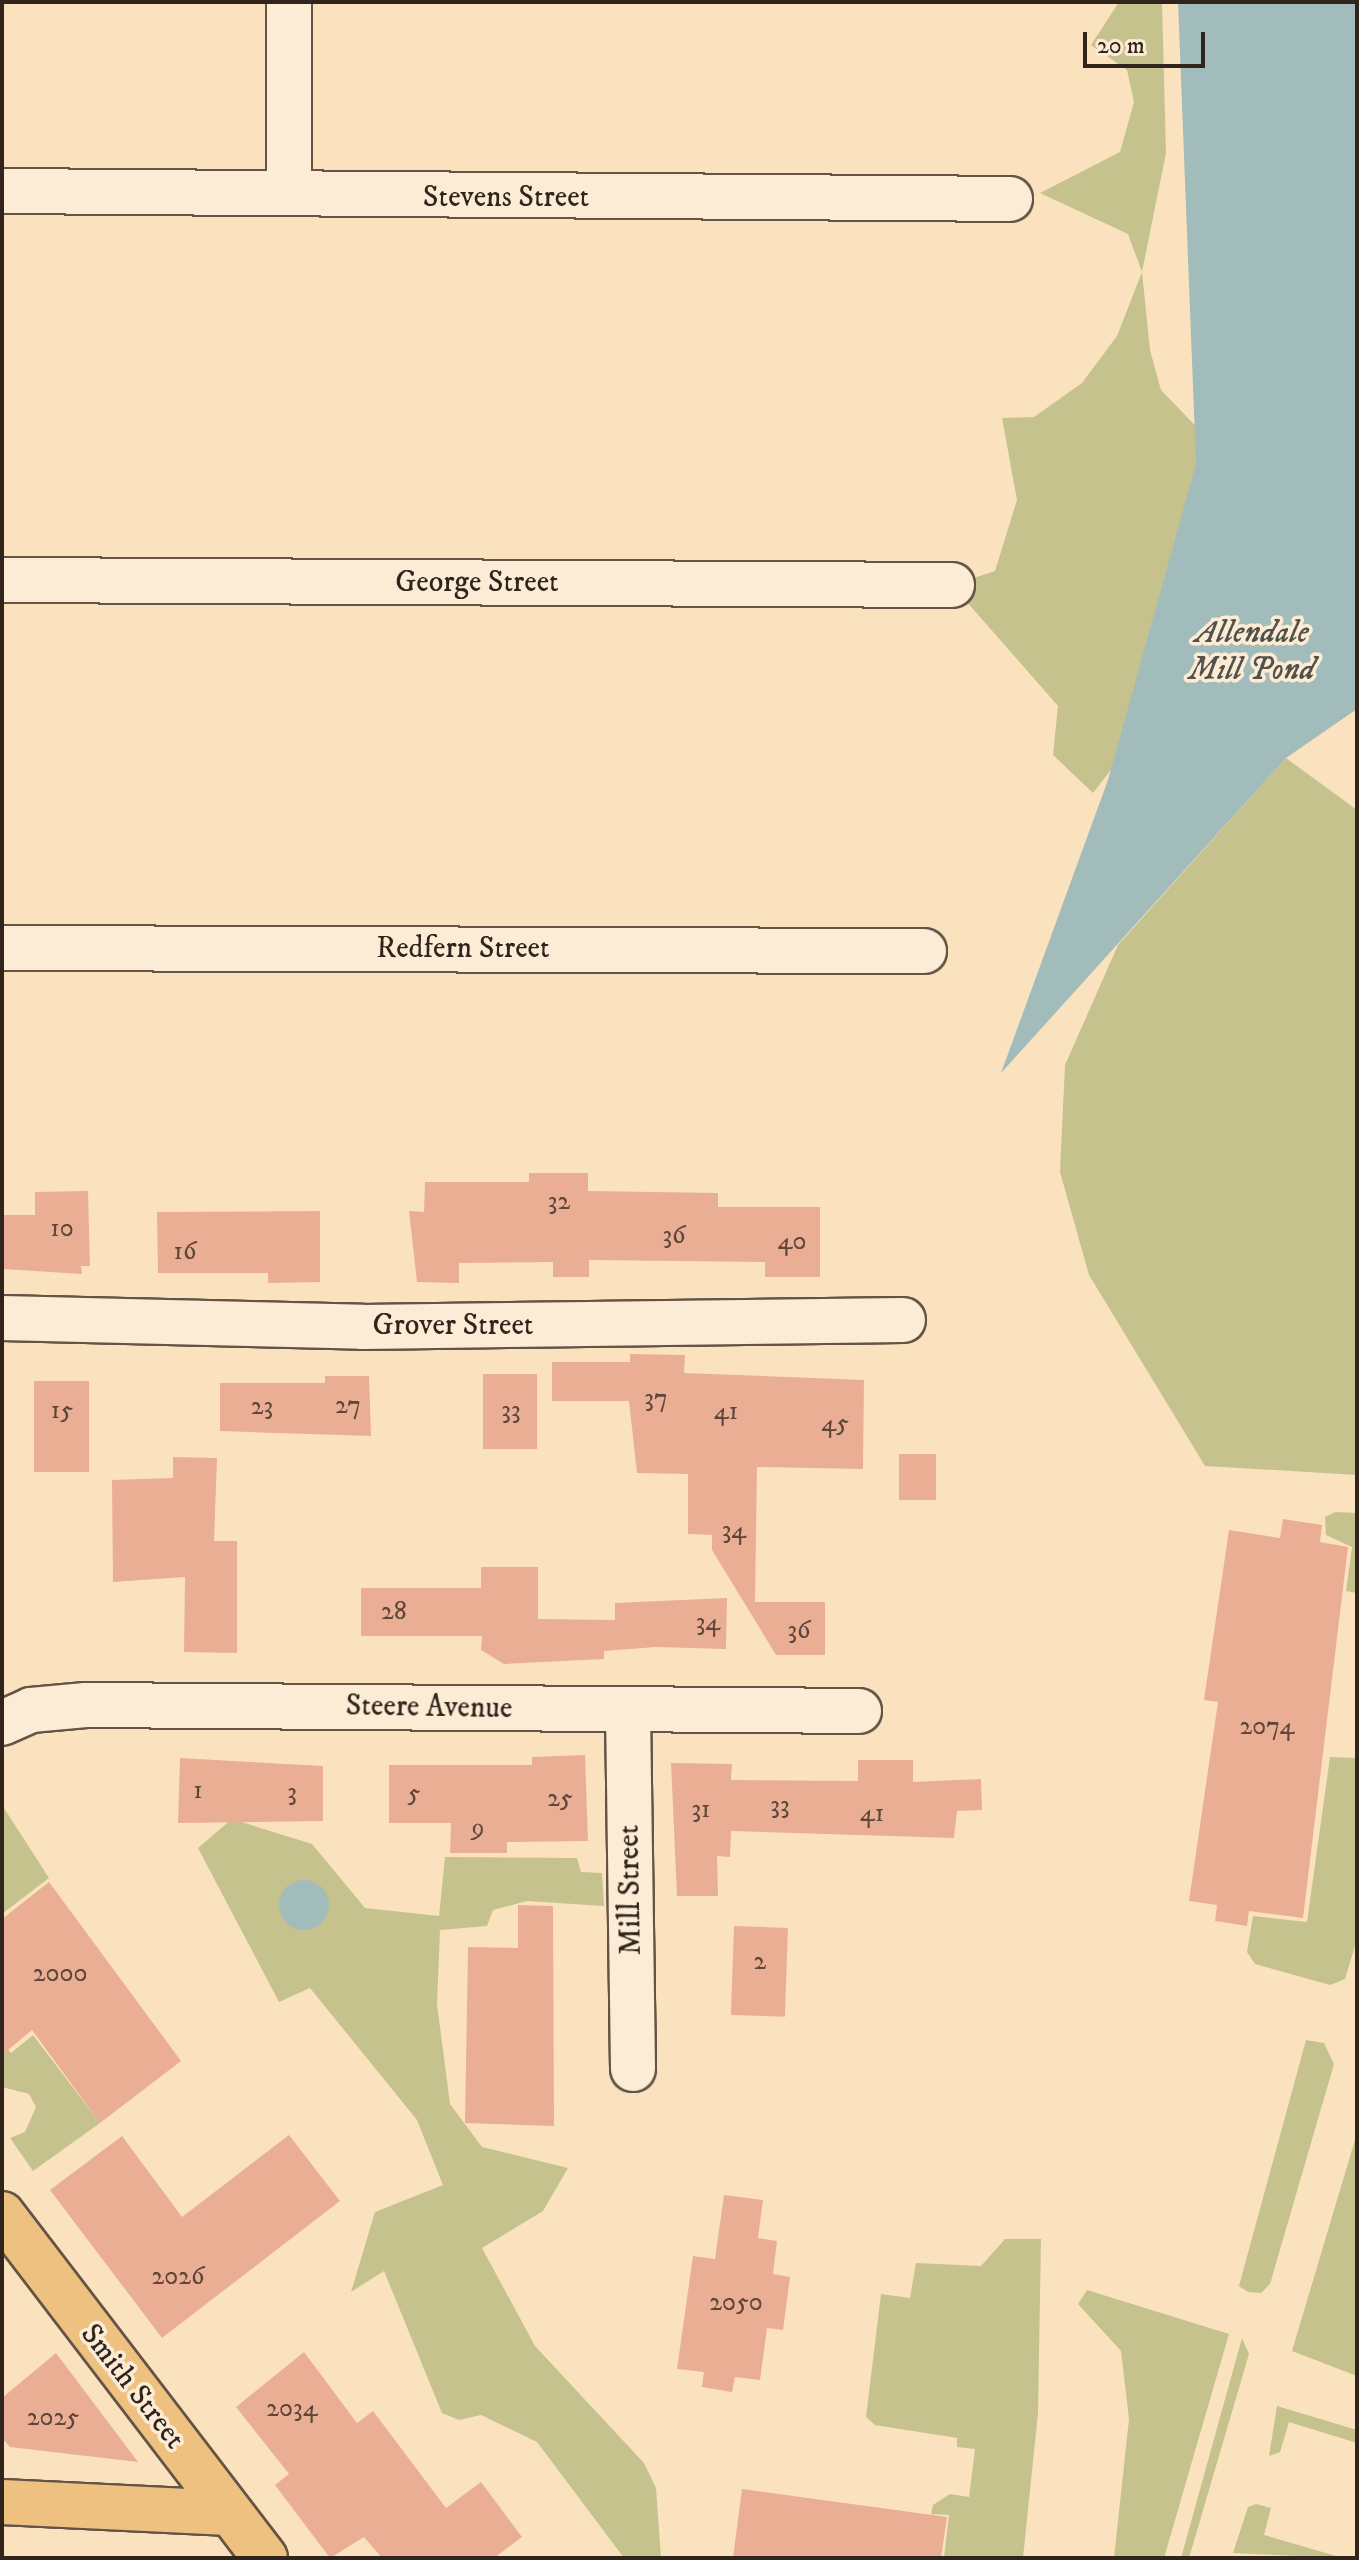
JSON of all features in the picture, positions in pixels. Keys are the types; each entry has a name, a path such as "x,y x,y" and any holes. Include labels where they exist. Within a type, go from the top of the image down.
{"main road":[{"name":"Smith Street","path":"2,2214 265,2558"},
{"path":"2,2502 229,2513"}],"street":[{"path":"289,2 289,192"},
{"name":"Stevens Street","path":"2,191 1010,199"},
{"name":"George Street","path":"2,580 952,585"},
{"name":"Redfern Street","path":"2,948 924,951"},
{"name":"Grover Street","path":"2,1318 363,1327 903,1320"},
{"name":"Steere Avenue","path":"2,1723 31,1710 86,1705 859,1711"},
{"name":"Mill Street","path":"628,1710 633,2069"}],"shaded area":[{"path":"1119,2 1162,2 1166,153 1142,272 1128,234 1040,193 1120,152 1134,102 1127,70 1091,45"},
{"path":"1142,272 1150,350 1161,390 1232,464 1131,744 1093,793 1053,755 1058,706 952,585 995,571 1017,500 1002,418 1034,417 1082,383 1117,336"},
{"path":"1286,758 1357,810 1357,1475 1205,1466 1089,1275 1060,1172 1065,1065 1118,945"},
{"path":"1335,1512 1357,1513 1357,1593 1346,1591 1352,1547 1326,1535 1325,1517"},
{"path":"1330,1757 1357,1758 1357,1939 1345,1979 1330,1985 1255,1964 1247,1952 1253,1916 1307,1922"},
{"path":"2,1805 49,1878 2,1914"},
{"path":"232,1819 312,1844 365,1908 439,1916 445,1857 577,1858 581,1872 602,1873 604,1906 527,1901 493,1910 487,1926 440,1930 437,2004 450,2104 482,2147 568,2168 543,2211 482,2248 535,2346 644,2463 656,2488 661,2558 624,2558 537,2442 481,2415 459,2420 442,2413 384,2271 351,2292 375,2212 443,2185 417,2120 310,1988 279,2002 198,1848"},
{"path":"33,2035 100,2123 33,2171 10,2138 25,2132 36,2107 29,2094 2,2087 2,2042 11,2053"},
{"path":"1306,2040 1324,2043 1334,2064 1270,2284 1261,2293 1248,2292 1239,2286"},
{"path":"1357,2133 1357,2376 1292,2351"},
{"path":"1005,2239 1041,2239 1038,2413 1023,2558 944,2558 949,2515 931,2514 933,2505 950,2494 969,2497 975,2449 957,2447 957,2438 875,2425 866,2417 881,2294 910,2298 916,2263 981,2266"},
{"path":"1087,2290 1229,2334 1164,2558 1114,2558 1129,2419 1121,2351 1078,2304"},
{"path":"1242,2338 1249,2354 1189,2558 1181,2558"},
{"path":"1277,2406 1357,2430 1357,2443 1289,2422 1280,2452 1269,2456"},
{"path":"1256,2504 1271,2508 1264,2535 1343,2558 1233,2553 1248,2507"}],"water":[{"name":"Allendale Mill Pond","path":"1178,2 1357,2 1357,709 1286,758 1001,1073 1108,780 1196,464"},
{"path":"304,1880 321,1888 329,1905 321,1922 304,1930 287,1922 279,1905 287,1888"}],"building":[{"path":"529,1173 588,1173 588,1191 718,1193 718,1207 820,1207 820,1277 765,1277 765,1262 589,1260 589,1277 553,1277 553,1262 459,1263 459,1283 417,1282 409,1211 424,1212 425,1182 529,1182"},
{"path":"88,1191 90,1266 81,1266 82,1274 2,1269 2,1215 35,1215 35,1192"},
{"path":"320,1211 320,1282 268,1283 268,1273 158,1273 157,1212"},
{"path":"630,1354 685,1355 684,1373 864,1380 863,1469 757,1467 755,1602 825,1602 825,1655 776,1655 712,1550 712,1535 688,1534 688,1474 637,1473 629,1401 552,1401 552,1362 630,1362"},
{"path":"483,1374 537,1374 537,1449 483,1449"},
{"path":"325,1376 369,1376 371,1436 220,1431 220,1383 325,1383"},
{"path":"34,1381 89,1381 89,1472 34,1472"},
{"path":"899,1454 936,1454 936,1500 899,1500"},
{"path":"173,1457 217,1458 214,1541 237,1541 237,1653 184,1652 185,1577 113,1582 112,1480 173,1478"},
{"path":"1283,1519 1322,1525 1320,1542 1348,1547 1303,1918 1249,1911 1247,1926 1215,1921 1217,1905 1189,1901 1218,1702 1204,1700 1229,1530 1280,1538"},
{"path":"481,1567 538,1567 538,1619 615,1620 615,1603 727,1598 726,1649 656,1647 604,1651 604,1659 504,1664 481,1650 482,1636 361,1636 361,1588 481,1588"},
{"path":"585,1755 588,1841 507,1842 507,1853 450,1853 451,1823 389,1823 389,1765 532,1765 532,1757"},
{"path":"180,1758 323,1766 323,1821 178,1823"},
{"path":"858,1760 913,1760 913,1782 981,1779 982,1810 957,1811 954,1838 731,1831 730,1857 717,1856 718,1896 677,1896 671,1763 732,1764 731,1780 858,1781"},
{"path":"49,1882 181,2061 100,2123 32,2030 2,2055 2,1919"},
{"path":"518,1905 553,1906 554,2126 465,2123 468,1947 518,1948"},
{"path":"734,1926 788,1928 785,2017 731,2015"},
{"path":"289,2135 340,2201 162,2338 50,2190 122,2136 182,2217"},
{"path":"724,2195 763,2200 758,2238 777,2241 773,2274 790,2277 783,2330 767,2328 760,2380 735,2377 732,2392 702,2387 704,2372 677,2369 693,2256 715,2259"},
{"path":"304,2352 357,2423 373,2411 446,2508 481,2482 522,2537 494,2558 382,2558 364,2537 330,2558 275,2485 289,2474 236,2407"},
{"path":"56,2353 138,2462 10,2447 2,2438 2,2398"},
{"path":"742,2489 947,2517 941,2558 733,2558"}]}
